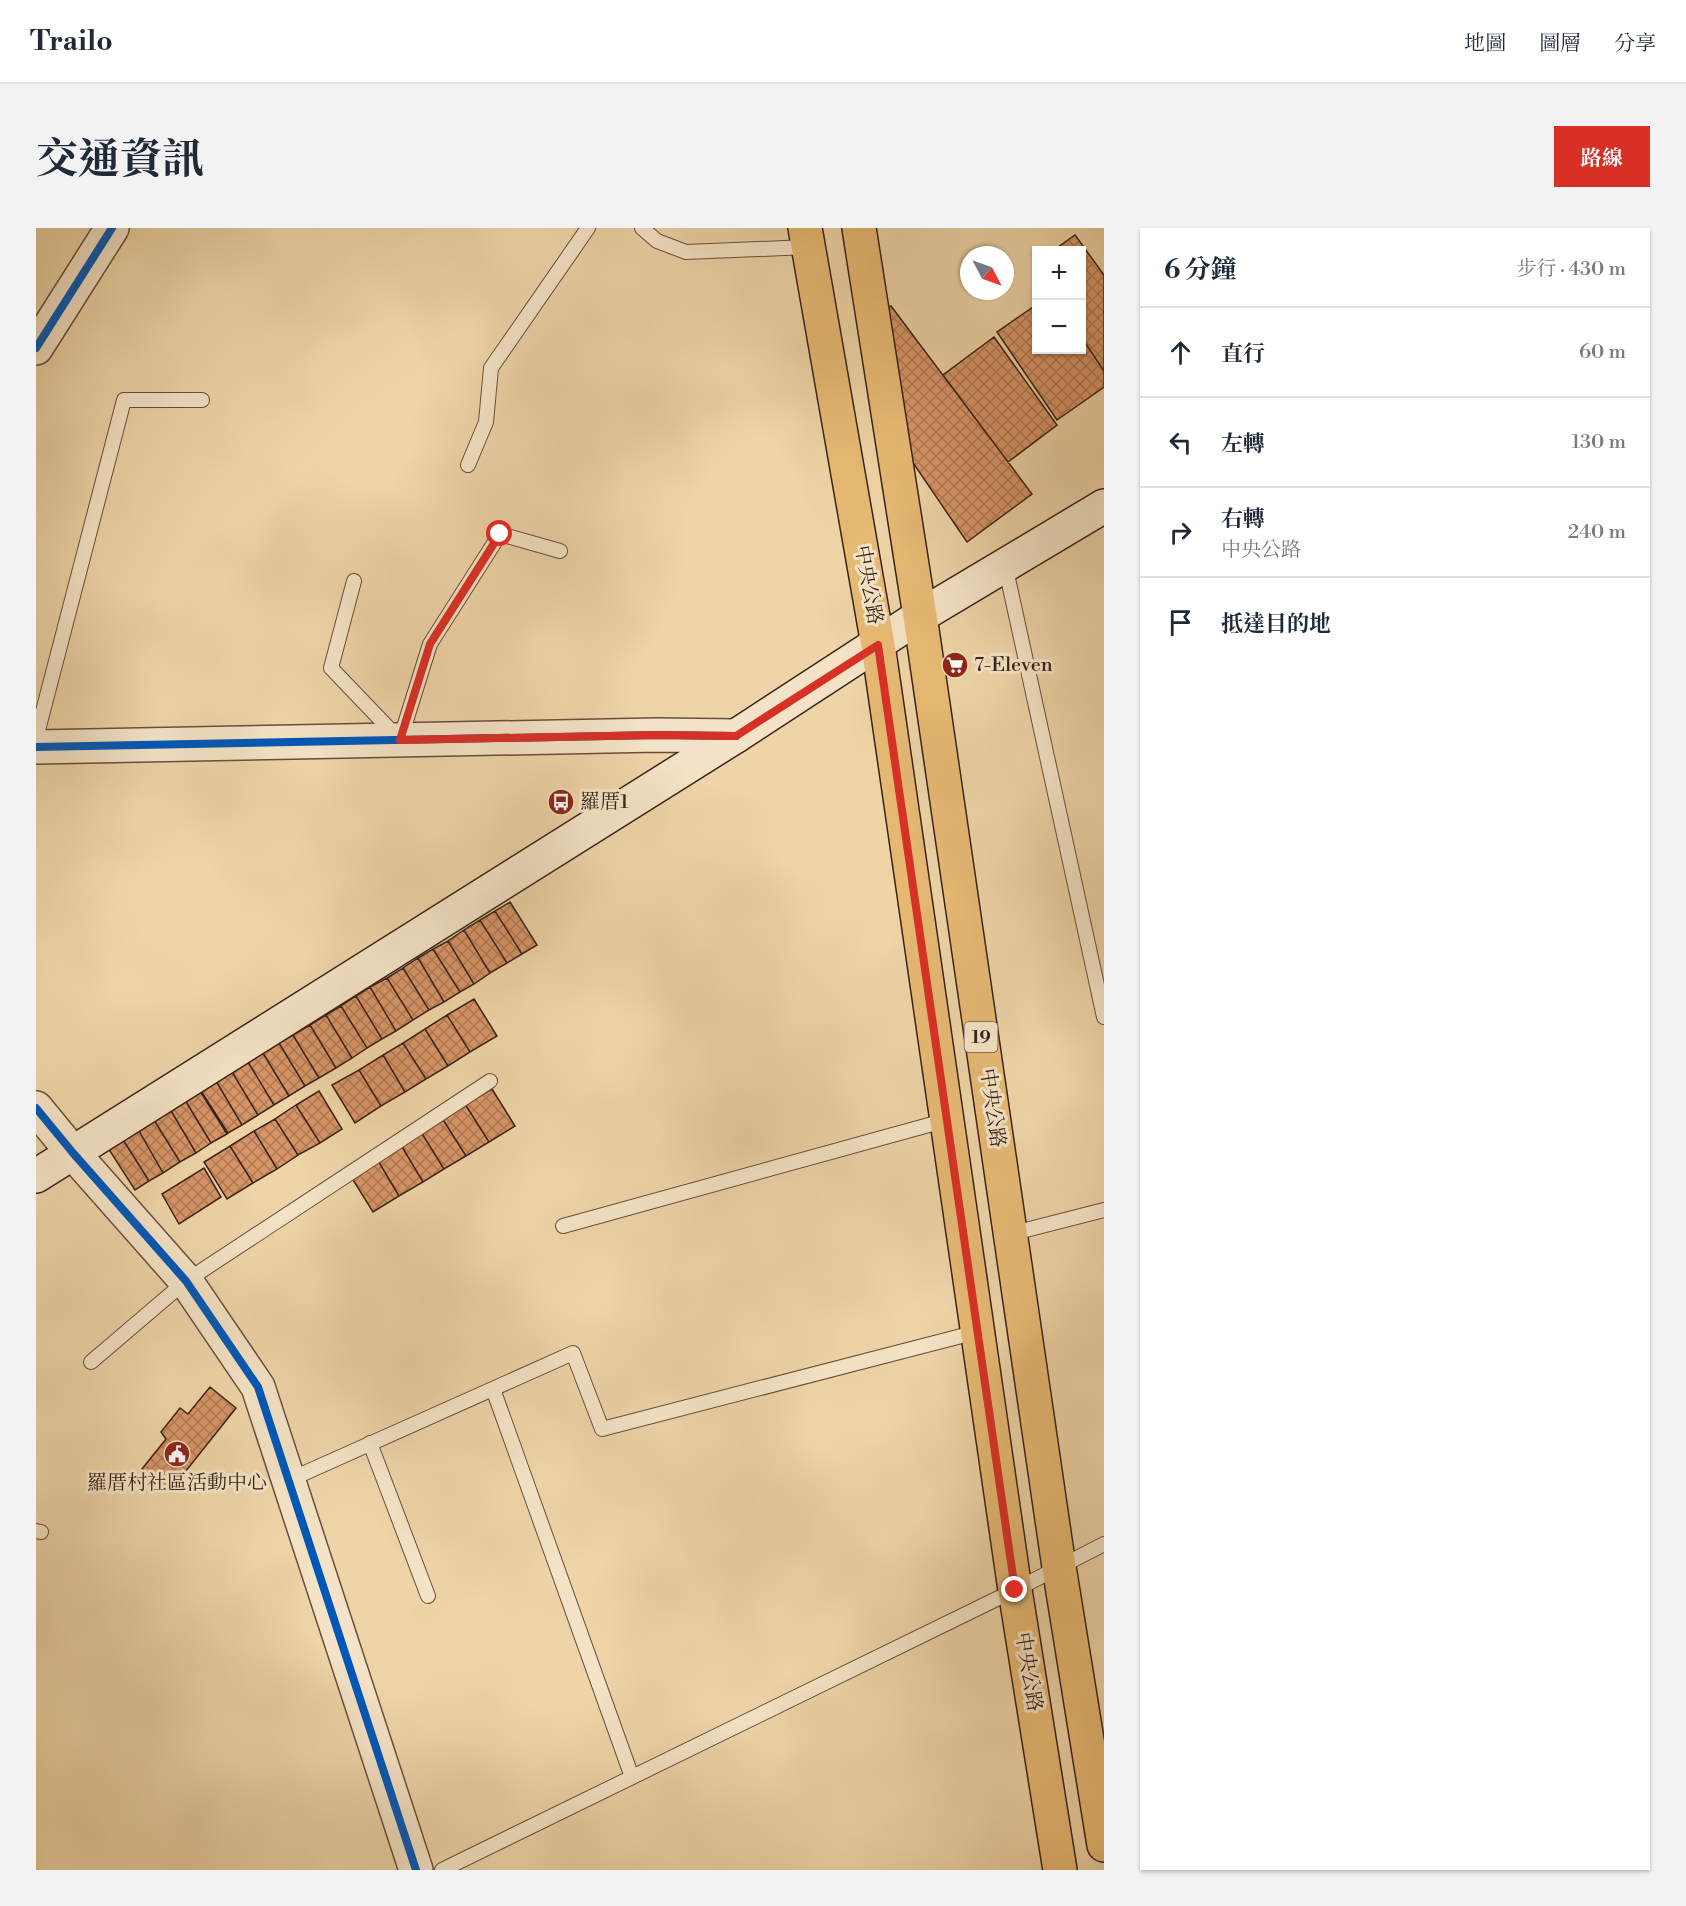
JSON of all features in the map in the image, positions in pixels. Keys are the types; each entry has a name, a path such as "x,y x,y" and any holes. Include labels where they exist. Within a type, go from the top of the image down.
{"main road":[{"name":"中央公路","path":"859,228 920,616 1059,1567 1104,1845"},
{"name":"中央公路","path":"806,237 878,645 1015,1590 1060,1870"}],"street":[{"path":"36,348 112,228"},
{"path":"36,1176 736,736 920,616 1104,506"},
{"path":"36,747 657,735 736,736"},
{"path":"36,1108 186,1281 258,1387 416,1870"}],"lane":[{"path":"468,465 486,422 491,368 588,228"},
{"path":"642,228 657,241 686,252 806,237"},
{"path":"36,738 124,400 202,400"},
{"path":"354,581 331,668 400,740 430,644 500,534 560,551"},
{"path":"1005,565 1104,1017"},
{"path":"91,1362 186,1281 490,1081"},
{"path":"563,1226 947,1120"},
{"path":"1010,1233 1104,1210"},
{"path":"289,1480 573,1353 602,1429 977,1332"},
{"path":"493,1389 632,1777"},
{"path":"370,1443 428,1596"},
{"path":"442,1870 1015,1590 1104,1544"}],"building":[{"path":"1075,235 1083,246 1060,246"},
{"path":"1086,250 1104,275 1104,371 1086,344"},
{"path":"891,306 1032,494 967,542 905,451 884,309"},
{"path":"1032,308 1032,354 1086,354 1086,344 1104,371 1104,387 1057,420 997,332"},
{"path":"994,337 1057,425 1008,462 943,375"},
{"path":"510,902 537,945 522,954 495,911"},
{"path":"495,911 522,954 507,963 480,920"},
{"path":"480,920 507,963 490,973 464,930"},
{"path":"464,930 490,973 474,984 448,941"},
{"path":"448,941 474,984 460,992 433,949"},
{"path":"433,949 460,992 444,1002 418,958"},
{"path":"418,958 444,1002 429,1010 403,968"},
{"path":"403,968 429,1010 413,1020 387,978"},
{"path":"387,978 413,1020 396,1031 370,987"},
{"path":"370,987 396,1031 382,1039 356,996"},
{"path":"356,996 382,1039 367,1048 341,1006"},
{"path":"474,999 497,1036 470,1052 447,1015"},
{"path":"341,1006 367,1048 352,1058 326,1015"},
{"path":"326,1015 352,1058 336,1068 310,1025"},
{"path":"447,1015 470,1052 448,1066 425,1029"},
{"path":"310,1025 336,1068 319,1078 293,1035"},
{"path":"425,1029 448,1066 426,1079 403,1043"},
{"path":"293,1035 319,1078 305,1086 279,1043"},
{"path":"279,1043 305,1086 289,1096 263,1053"},
{"path":"403,1043 426,1079 405,1092 383,1055"},
{"path":"263,1053 289,1096 274,1105 248,1062"},
{"path":"383,1055 405,1092 381,1106 359,1070"},
{"path":"248,1062 274,1105 258,1115 232,1072"},
{"path":"359,1070 381,1106 355,1123 332,1085"},
{"path":"232,1072 258,1115 242,1125 216,1081"},
{"path":"216,1081 242,1125 228,1133 201,1091"},
{"path":"492,1089 515,1126 489,1142 465,1104"},
{"path":"200,1091 227,1134 211,1143 185,1100"},
{"path":"319,1091 342,1129 320,1143 296,1105"},
{"path":"185,1100 211,1143 196,1153 170,1109"},
{"path":"465,1104 489,1142 466,1156 442,1118"},
{"path":"296,1105 320,1143 298,1155 275,1119"},
{"path":"170,1109 196,1153 180,1162 154,1120"},
{"path":"442,1118 466,1156 444,1169 421,1132"},
{"path":"275,1119 298,1155 277,1169 254,1131"},
{"path":"154,1120 180,1162 163,1173 138,1129"},
{"path":"138,1129 163,1173 149,1181 122,1138"},
{"path":"254,1131 277,1169 253,1183 230,1146"},
{"path":"421,1132 444,1169 423,1182 401,1145"},
{"path":"122,1138 149,1181 135,1190 108,1148"},
{"path":"401,1145 423,1182 399,1196 377,1159"},
{"path":"230,1146 253,1183 227,1199 204,1162"},
{"path":"377,1159 399,1196 373,1212 350,1175"},
{"path":"204,1168 221,1197 179,1224 162,1194"},
{"name":"羅厝村社區活動中心","path":"210,1387 236,1408 170,1491 142,1469 166,1439 161,1432 180,1408 188,1414"}],"cycle path":[{"path":"36,348 112,228"},
{"path":"36,747 657,735 736,736"},
{"path":"36,1108 186,1281 258,1387 416,1870"}],"place":[{"name":"7-Eleven","path":"955,665"},
{"name":"羅厝1","path":"561,802"},
{"name":"羅厝村社區活動中心","path":"177,1454"}],"route":[{"path":"500,534 430,644 400,740 657,735 736,736 878,645 1015,1590"}]}
